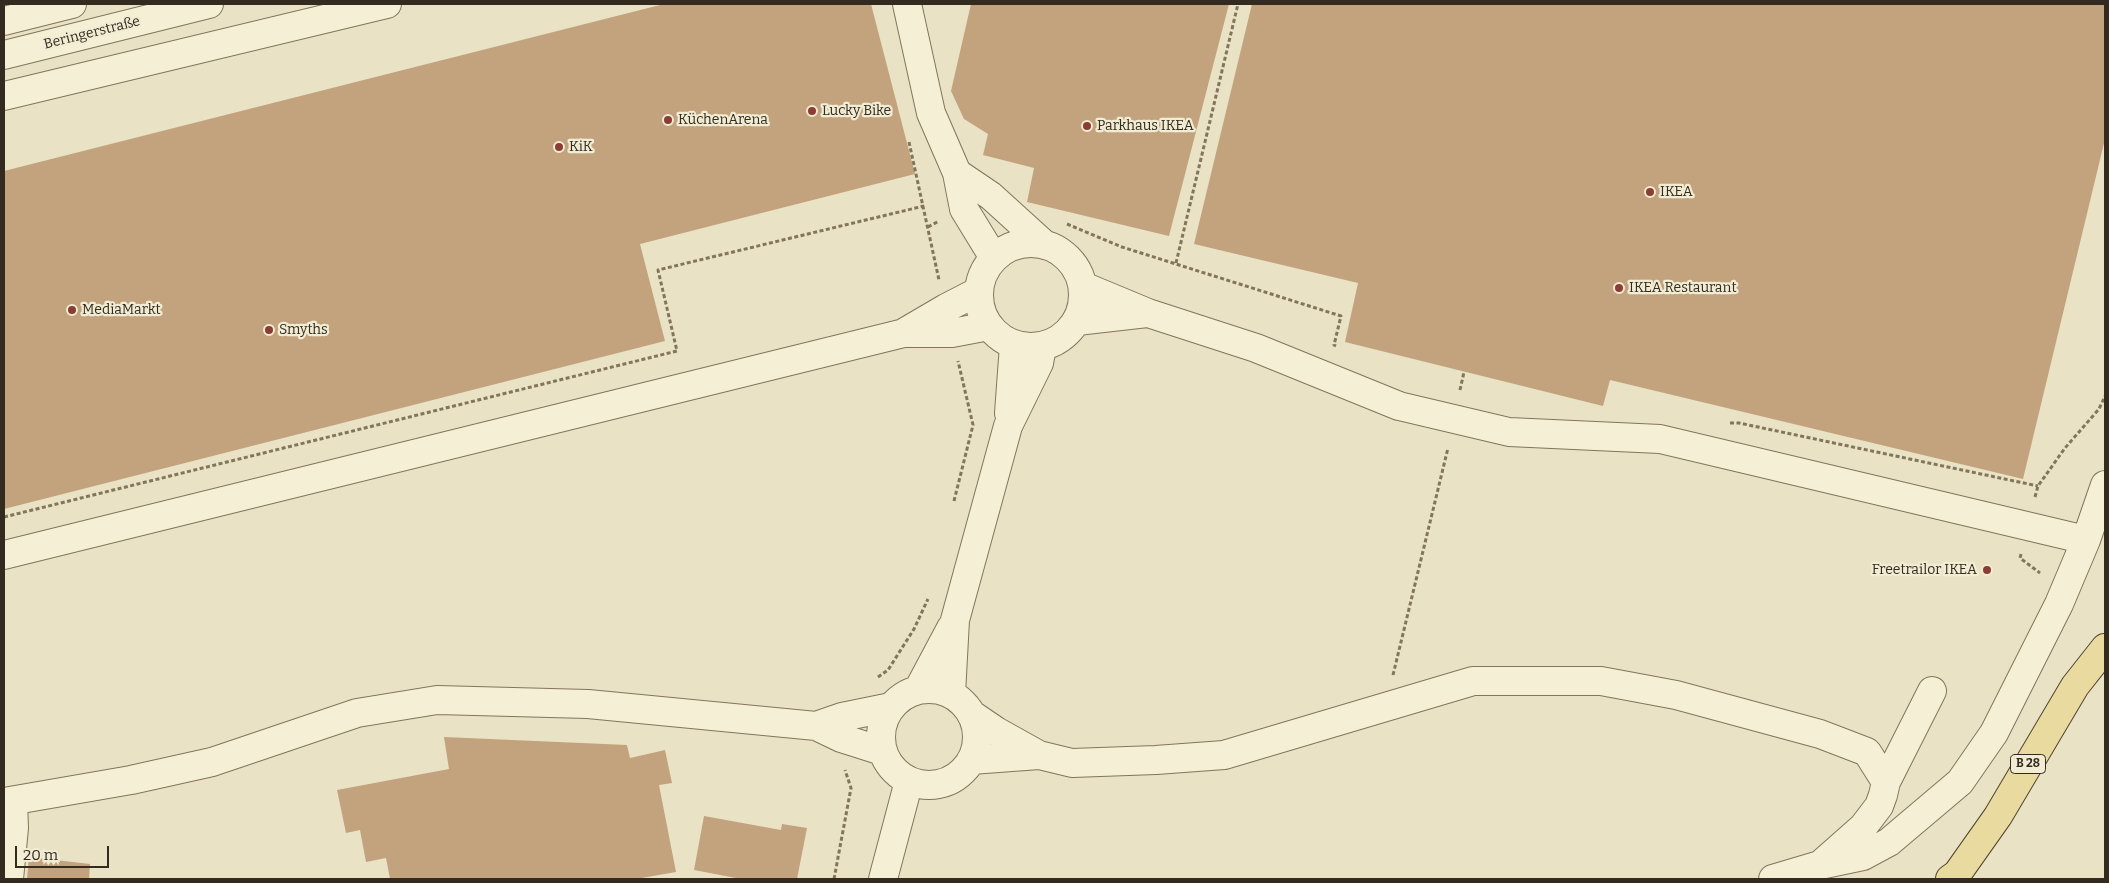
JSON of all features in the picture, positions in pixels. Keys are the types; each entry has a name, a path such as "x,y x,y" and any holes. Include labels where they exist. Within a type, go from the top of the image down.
{"main road":[{"name":"B 28","path":"1950,879 1957,874 1998,816 2075,686 2105,648"}],"lane":[{"path":"4,21 72,4"},
{"name":"Beringerstraße","path":"4,55 209,4"},
{"path":"4,96 387,4"},
{"path":"907,4 931,113 957,174 964,209 994,258"},
{"path":"957,174 991,196 1045,245 1058,251 1070,260 1078,272 1083,286 1083,304 1077,322 1068,333 1056,342 1042,346 1028,348 1014,345 1000,337 989,326 983,315 979,291 982,279 994,258 1009,248 1027,243 1045,245"},
{"path":"1083,286 1148,313 1256,348 1399,406 1454,420 1509,432 1660,439 2086,540"},
{"path":"949,320 979,291"},
{"path":"1077,322 1148,313"},
{"path":"4,555 904,333 949,320 989,326"},
{"path":"1008,426 1014,345"},
{"path":"951,694 955,620 1008,426 1039,363 1042,346"},
{"path":"1773,879 1820,865 1863,856 1889,842 1960,782 1994,733 2059,604 2086,540 2105,485"},
{"path":"918,690 955,620"},
{"path":"971,760 1038,755 1072,763 1224,755 1473,681 1601,681 1676,695 1820,734 1868,752 1886,782"},
{"path":"935,689 951,694 963,702 971,714 977,738 971,760 962,772 950,780 937,784 909,781 888,763 882,750 880,736 883,720 891,707 903,696 918,690 935,689"},
{"path":"1820,865 1863,827 1878,806 1886,782 1932,691"},
{"path":"9,879 14,828 8,801 131,780 212,762 357,713 437,700 588,704 816,726 841,738 882,750"},
{"path":"816,726 842,717 891,707"},
{"path":"971,714 1038,755"},
{"path":"883,879 909,781"}],"path":[{"path":"1176,263 1238,4"},
{"path":"4,517 676,351 658,270 924,206 934,261 972,425 954,502"},
{"path":"1058,221 1122,247 1341,316 1334,345 1343,350"},
{"path":"1464,372 1459,392 1468,393"},
{"path":"1721,424 1738,423 2038,486 2065,448 2099,410 2105,396"},
{"path":"1385,707 1454,420"},
{"path":"875,680 888,670 914,629 929,596"},
{"path":"834,879 852,788 839,753 841,738"}],"building":[{"path":"664,4 871,4 915,174 640,244 665,341 4,509 4,171"},
{"name":"Parkhaus IKEA","path":"971,4 1229,4 1169,236 1027,202 1034,168 983,155 988,134 964,119 951,91"},
{"name":"IKEA","path":"1252,4 2105,4 2105,139 2023,479 1610,380 1603,406 1345,342 1358,283 1194,244"},
{"path":"444,737 627,745 630,758 665,750 672,783 659,785 676,872 636,879 390,879 386,858 366,862 360,830 346,833 337,790 449,769"},
{"path":"704,816 781,830 782,824 807,828 797,879 741,879 694,870"},
{"path":"29,857 90,864 89,879 27,879"}],"place":[{"name":"Lucky Bike","path":"812,111"},
{"name":"KüchenArena","path":"668,120"},
{"name":"Parkhaus IKEA","path":"1087,126"},
{"name":"KiK","path":"559,147"},
{"name":"IKEA","path":"1650,192"},
{"name":"IKEA Restaurant","path":"1619,288"},
{"name":"MediaMarkt","path":"72,310"},
{"name":"Smyths","path":"269,330"},
{"name":"Freetrailor IKEA","path":"1987,570"}]}
